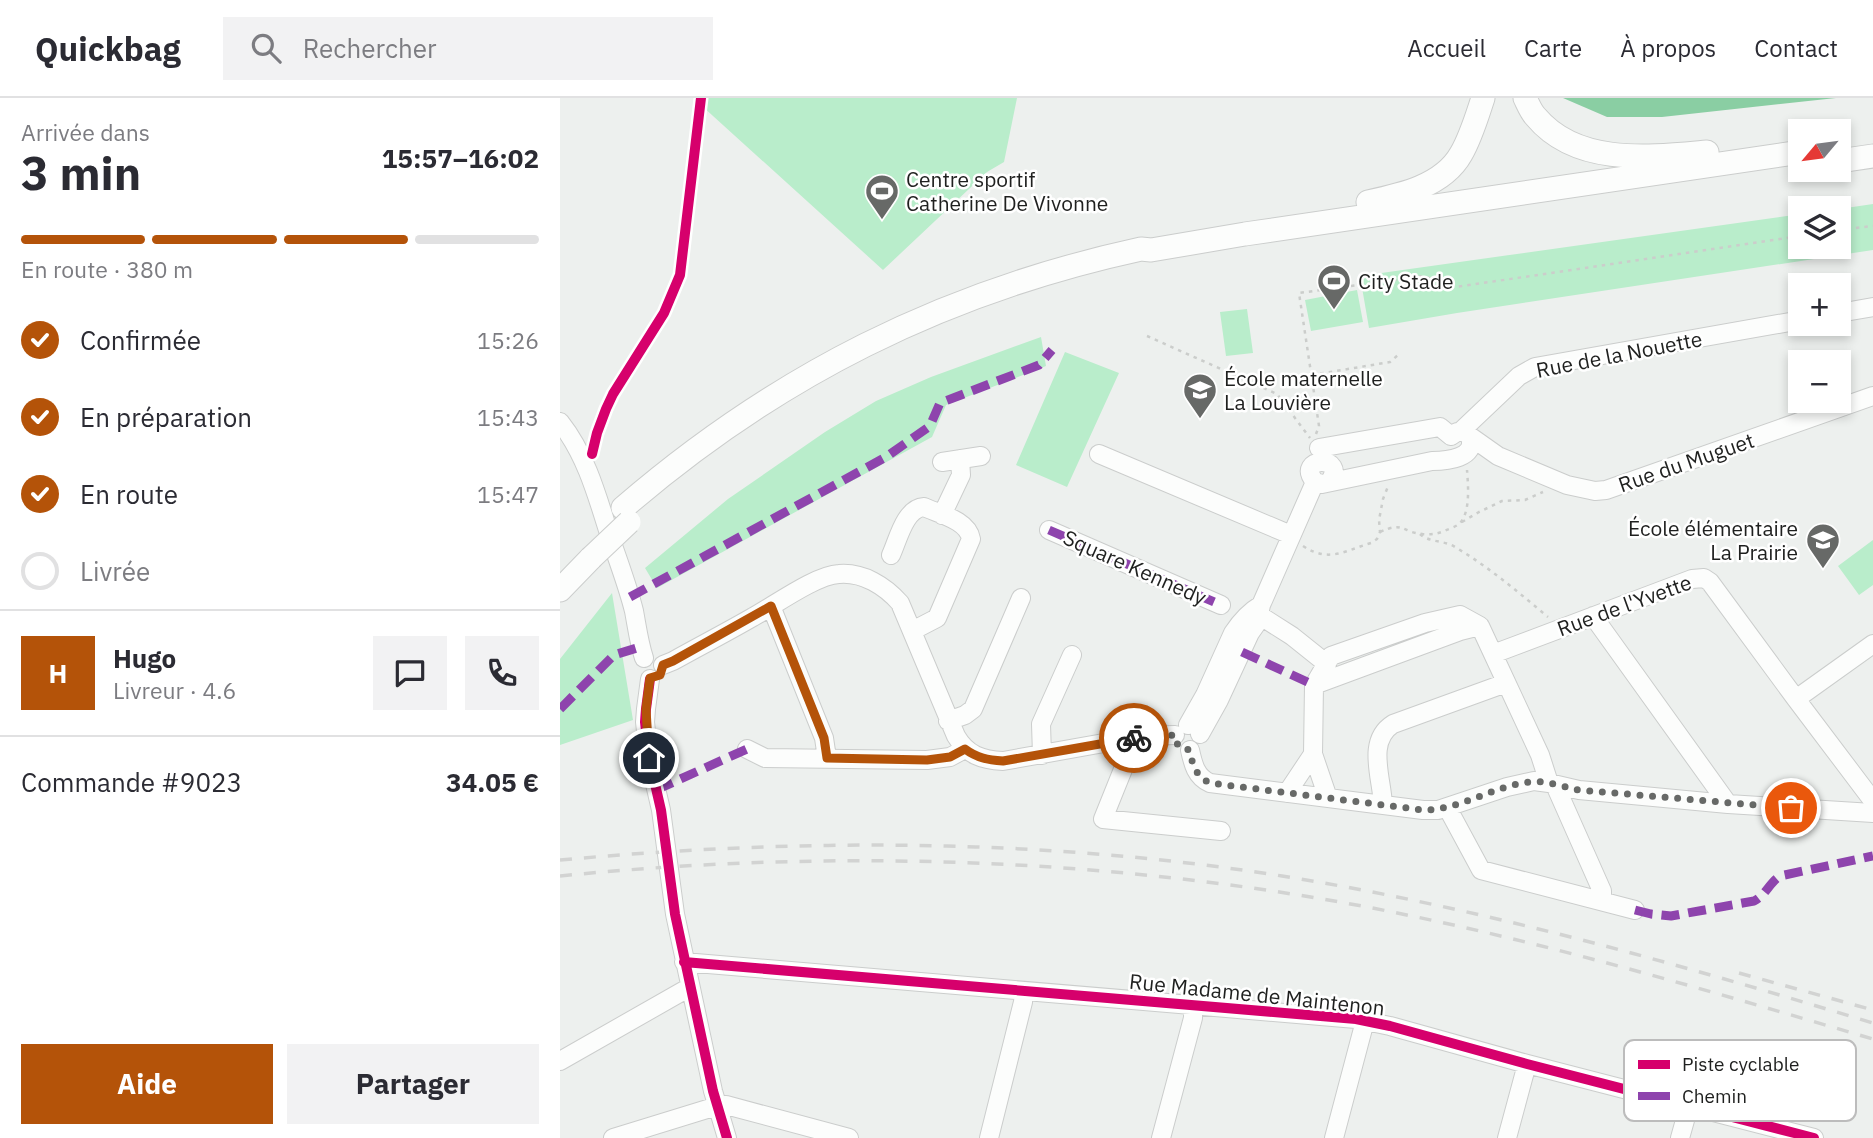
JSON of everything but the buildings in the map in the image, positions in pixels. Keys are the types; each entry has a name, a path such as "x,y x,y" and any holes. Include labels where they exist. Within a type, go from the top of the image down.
{"main road":[{"path":"560,590 589,550 672,467 732,423 813,372 856,349 944,308 1070,266 1141,249 1149,244 1392,197 1420,188 1443,174 1460,155 1483,98"},
{"path":"1525,98 1534,116 1553,133 1573,145 1598,152 1673,155 1788,145"},
{"path":"1852,144 1873,142"},
{"path":"1141,249 1151,250 1788,154"},
{"path":"1852,159 1873,156"},
{"path":"626,515 664,491 721,447 827,381 882,352 954,320 1061,283 1125,267 1195,254 1788,168"},
{"path":"560,568 589,550"}],"street":[{"path":"1851,311 1873,307"},
{"name":"Rue de la Nouette","path":"1460,443 1519,376 1535,367 1788,322"},
{"name":"Rue du Muguet","path":"1319,448 1440,427 1460,443 1556,480 1580,489 1606,490 1873,396"},
{"path":"560,422 579,451 588,471 630,597 644,659"},
{"path":"1260,610 1291,535 1326,478 1358,475 1432,461 1460,443"},
{"path":"1099,454 1291,535"},
{"path":"942,515 961,475 951,461 981,456"},
{"path":"891,555 912,511 917,508 924,507 942,515 966,527 970,533 971,539 937,618 912,631"},
{"name":"Square Kennedy","path":"1049,530 1221,605"},
{"path":"663,665 817,581 841,573 874,582 900,603 948,721 965,749 974,756 1003,761 1143,736 1188,731"},
{"name":"Rue de l'Yvette","path":"1493,654 1692,579 1704,578 1710,582 1873,801"},
{"path":"948,721 973,709 1020,598"},
{"path":"771,606 824,738 827,758"},
{"path":"1327,663 1260,610 1251,611 1233,633 1188,731 1178,746 1189,750 1197,772 1210,783 1423,810 1438,810 1525,783 1728,804 1873,813"},
{"path":"1328,798 1313,754 1314,685 1331,656 1425,623 1460,615 1480,626 1602,891 1602,901"},
{"path":"1592,616 1728,804"},
{"path":"1314,685 1480,626"},
{"path":"1796,699 1873,644"},
{"path":"1042,755 1041,724 1072,655"},
{"path":"655,656 663,665 660,675 650,678 641,672 640,665 644,659 655,656"},
{"path":"650,678 646,709 649,758 661,810 675,914 717,1106 727,1138"},
{"path":"1383,805 1377,751 1378,740 1386,728 1506,683"},
{"path":"1131,738 1132,747 1103,819 1221,831"},
{"path":"747,750 765,758 927,760 950,757 965,749"},
{"path":"1287,793 1313,754"},
{"path":"1447,807 1481,870 1635,910"},
{"name":"Rue Madame de Maintenon","path":"684,962 1346,1018 1390,1026 1624,1089"},
{"path":"560,1061 690,987"},
{"path":"989,1138 1024,991"},
{"path":"1161,1138 1193,1018 1193,1006"},
{"path":"1334,1138 1365,1021"},
{"path":"1507,1138 1527,1064"},
{"path":"613,1138 726,1105 849,1138"},
{"path":"1680,1138 1685,1121"},
{"name":"Rue Madame de Maintenon","path":"1748,1121 1814,1138"}],"path":[{"path":"1851,229 1873,226"},
{"path":"1147,336 1277,394 1313,442 1319,426 1299,293 1424,276 1456,287 1788,238"},
{"path":"1312,375 1391,362 1398,355"},
{"path":"1459,524 1464,517 1469,493 1460,443"},
{"path":"1291,535 1311,551 1331,556 1371,543 1377,539 1380,532 1383,499 1395,468"},
{"path":"1420,534 1434,534 1459,524 1502,501 1525,500 1543,492 1556,480"},
{"path":"1380,532 1393,526 1403,527 1424,538 1451,544 1491,569 1561,628"}],"shaded area":[{"name":"Centre sportif Catherine De Vivonne","path":"704,98 1017,98 1004,162 987,172 883,270 702,106"},
{"path":"1563,98 1836,98 1662,117 1607,117"},
{"path":"1873,204 1873,250 1851,253 1851,207"},
{"path":"1788,216 1788,259 1814,259 1369,328 1360,276"},
{"name":"City Stade","path":"1357,290 1363,322 1311,331 1305,300"},
{"path":"1247,309 1253,353 1226,356 1220,312"},
{"path":"1041,337 1046,366 946,405 932,437 657,588 645,568 728,499 825,432 876,401 931,377"},
{"path":"1065,352 1119,373 1067,487 1016,465"},
{"path":"1873,540 1873,585 1859,595 1838,566"},
{"path":"612,593 633,720 560,745 560,659"}],"railway":[{"path":"560,860 831,845 1012,848 1192,864 1357,889 1506,921 1653,959 1873,1023"},
{"path":"560,876 762,862 863,861 1066,868 1167,877 1267,890 1431,920 1622,967 1873,1039"},
{"path":"1739,973 1873,1010"}],"marked path":[{"path":"630,597 886,457 930,426 940,403 1039,365 1052,350"},
{"path":"1049,530 1221,605"},
{"path":"560,709 614,655 640,647"},
{"path":"1242,652 1314,685"},
{"path":"656,790 747,749"},
{"path":"1635,910 1671,916 1754,901 1780,876 1873,856"}],"cycle path":[{"path":"592,454 597,433 613,394 664,313 680,275 701,98"},
{"path":"650,679 645,722 649,758 661,810 675,914 713,1091 727,1138"},
{"path":"684,962 1356,1019 1624,1089"},
{"path":"1748,1121 1814,1138"}],"way so far":[{"path":"1134,738 1175,735 1178,746 1189,750 1197,772 1210,783 1423,810 1438,810 1507,787 1534,782 1579,790 1791,808"}],"place":[{"name":"Centre sportif Catherine De Vivonne","path":"882,221"},
{"name":"City Stade","path":"1334,311"},
{"name":"École maternelle La Louvière","path":"1200,420"},
{"name":"École élémentaire La Prairie","path":"1823,570"}],"route":[{"path":"649,758 646,709 650,678 660,675 663,665 771,606 824,738 827,758 943,759 965,749 985,760 1003,761 1134,738"}]}
